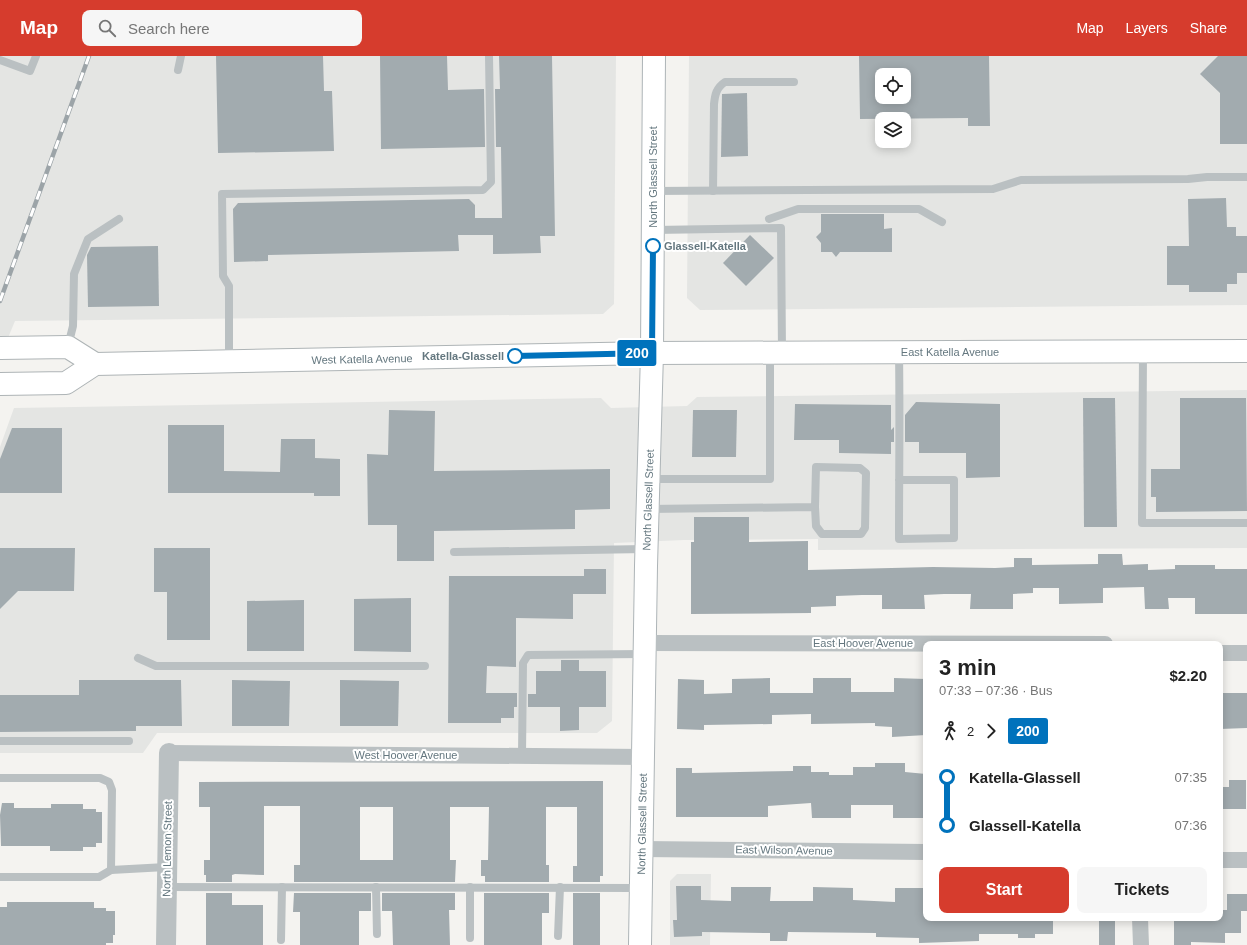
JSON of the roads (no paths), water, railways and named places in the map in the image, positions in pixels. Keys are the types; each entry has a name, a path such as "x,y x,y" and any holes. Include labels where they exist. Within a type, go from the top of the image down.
{"main road":[{"name":"North Glassell Street","path":"640,945 646,549 652,353 654,56"},
{"path":"0,348 68,347 95,364 66,383 0,384"},
{"name":"East Katella Avenue","path":"652,353 1247,351"},
{"name":"West Katella Avenue","path":"95,364 652,353"}],"street":[{"name":"East Hoover Avenue","path":"644,648 923,646"},
{"path":"1223,653 1247,653"},
{"name":"West Hoover Avenue","path":"168,753 643,757"},
{"name":"North Lemon Street","path":"166,945 168,753"},
{"name":"East Wilson Avenue","path":"642,849 923,852"},
{"path":"1223,860 1247,860"},
{"path":"1140,921 1141,945"}],"lane":[{"path":"0,60 30,71 36,56"},
{"path":"178,70 181,56"},
{"path":"229,362 229,286 223,276 222,194 483,190 491,182 489,56"},
{"path":"713,191 714,104 715,94 720,86 725,82 794,82"},
{"path":"652,191 993,189 1021,180 1188,179 1247,176"},
{"path":"769,219 798,209 920,209 942,222"},
{"path":"68,347 73,326 74,274 88,239 119,219"},
{"path":"648,479 770,479 781,228 653,230"},
{"path":"1143,351 1142,523 1247,523"},
{"path":"899,352 899,480 899,539 954,538 954,480 899,480"},
{"path":"816,467 860,468 866,473 865,528 861,534 822,534 816,526 815,507 816,467"},
{"path":"647,509 815,507"},
{"path":"454,552 646,549"},
{"path":"522,755 523,663 528,655 644,648"},
{"path":"138,658 156,666 425,666"},
{"path":"0,741 129,741"},
{"path":"0,778 100,778 109,782 112,790 111,870"},
{"path":"0,877 99,877 111,870 166,877 282,887 641,888"},
{"path":"281,940 282,887"},
{"path":"376,887 376,934"},
{"path":"470,887 470,938"},
{"path":"558,936 560,887"}],"railway":[{"path":"0,301 89,56"}],"place":[{"name":"Glassell-Katella","path":"653,246"},
{"name":"Katella-Glassell","path":"515,356"}]}
